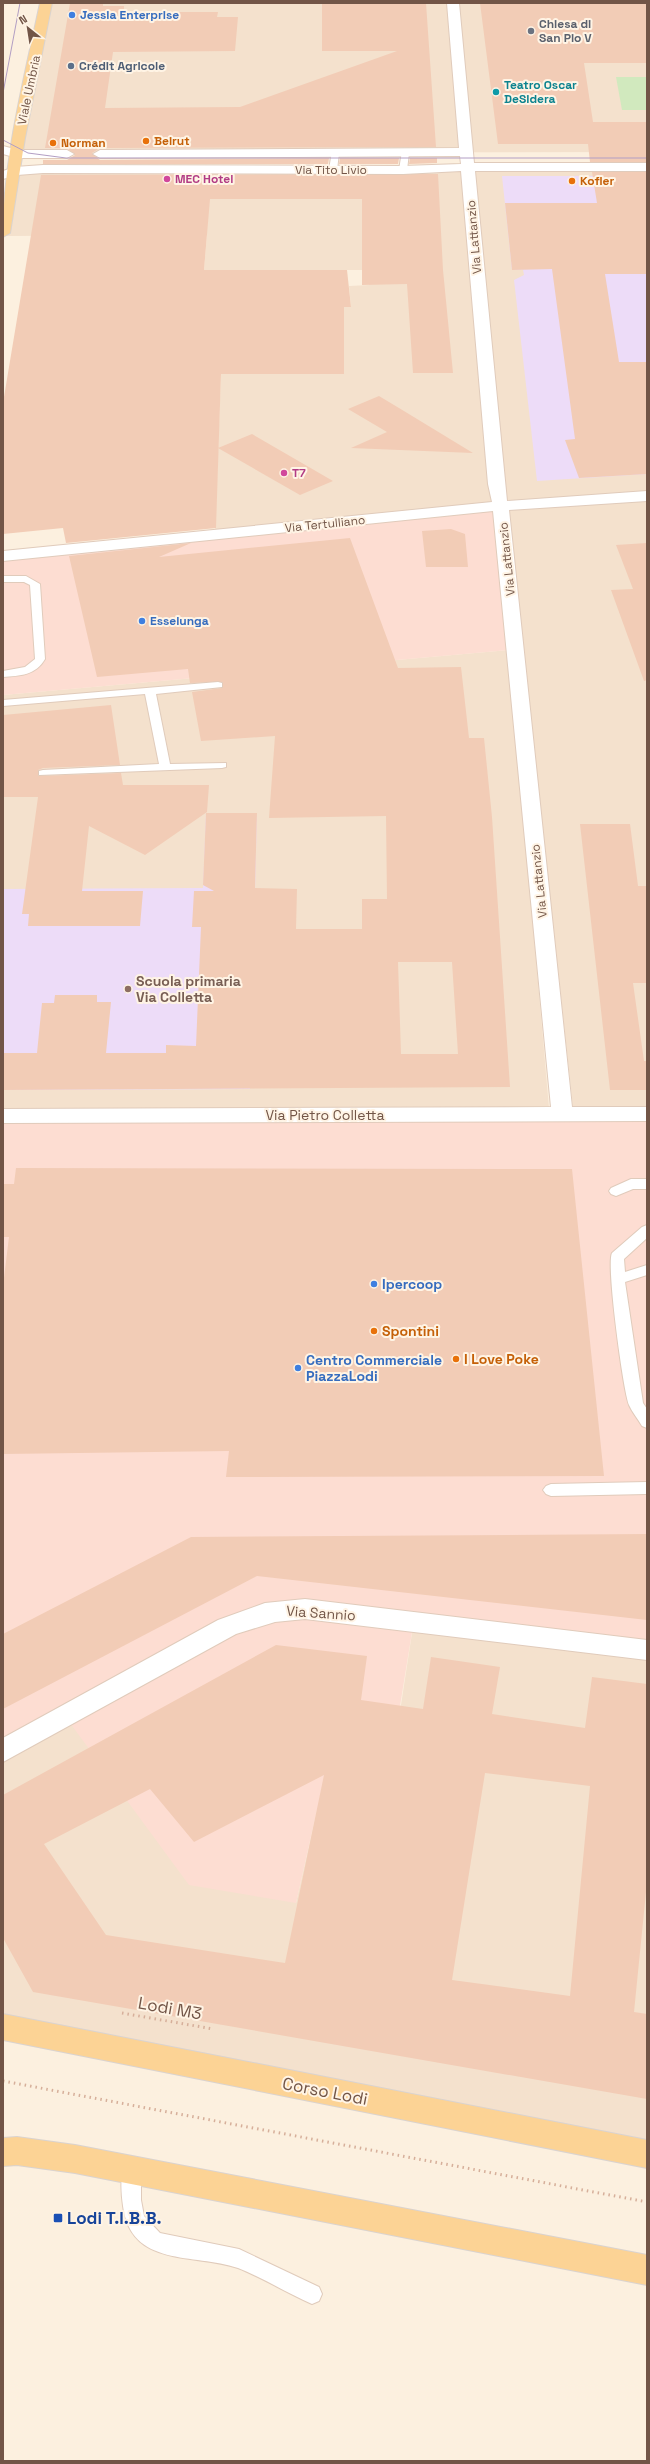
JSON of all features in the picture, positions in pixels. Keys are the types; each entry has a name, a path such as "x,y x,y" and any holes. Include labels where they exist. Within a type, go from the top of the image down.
{"main road":[{"name":"Viale Umbria","path":"3,233 9,173 17,154 46,3"},
{"name":"Corso Lodi","path":"3,2027 157,2059 647,2154"},
{"path":"3,2152 17,2151 75,2159 647,2270"}],"street":[{"name":"Via Lattanzio","path":"453,3 496,484 504,525 562,1114"},
{"path":"3,150 17,154"},
{"name":"Via Tito Livio","path":"17,154 405,153 467,160 647,168"},
{"name":"Via Tito Livio","path":"9,173 43,169 403,170 467,160 480,153"},
{"name":"Via Tertulliano","path":"3,556 500,506 647,496"},
{"name":"Via Pietro Colletta","path":"3,1116 647,1114"},
{"name":"Via Sannio","path":"3,1751 227,1627 251,1617 281,1609 305,1609 647,1650"}],"lane":[{"path":"333,170 335,153"},
{"path":"403,170 405,153"},
{"path":"3,579 26,579 35,584 40,659 38,663 30,669 3,674"},
{"path":"3,703 218,685"},
{"path":"150,691 164,768"},
{"path":"43,773 222,765"},
{"path":"616,1191 631,1184 647,1184"},
{"path":"647,1230 617,1257 617,1279 636,1404 647,1422"},
{"path":"617,1279 647,1270"},
{"path":"551,1490 647,1488"},
{"path":"132,2170 131,2202 134,2218 147,2237 155,2242 239,2259 312,2294"}],"path":[{"name":"Lodi M3","path":"122,2013 213,2029"},
{"path":"3,2081 647,2202"}],"shaded area":[{"path":"47,3 647,3 647,152 19,153"},
{"path":"48,170 466,171 495,504 215,532 221,374 306,374 319,307 351,307 349,286 369,285 368,270 204,270 207,235 6,236 18,172"},
{"path":"647,170 647,494 503,504 472,171"},
{"path":"502,176 647,176 647,474 537,481 514,280 524,275 523,270 512,270"},
{"path":"647,500 647,1107 573,1107 508,509"},
{"path":"492,510 497,524 509,650 3,695 3,558"},
{"path":"509,650 549,1108 3,1110 3,695"},
{"name":"Scuola primaria Via Colletta","path":"206,813 257,813 250,1089 3,1090 3,889 203,888"},
{"path":"647,1120 647,1646 414,1620 390,1767 317,1810 296,1903 189,1885 59,1708 3,1738 3,1122"},
{"path":"414,1620 647,1646 647,2142 3,2022 3,1738 59,1707 89,1747 296,1903 317,1810 401,1705"}],"green space":[{"path":"616,77 647,77 647,110 622,110"}],"building":[{"path":"70,3 103,3 103,6 124,6 124,12 218,12 217,17 238,17 235,51 113,52 105,108 240,107 397,51 322,51 322,3 426,3 436,147 100,148 92,153 100,160 329,158 328,164 43,164 43,160 67,160 75,155 67,148 45,148"},
{"path":"480,3 647,3 647,63 584,63 593,122 647,122 647,162 590,162 588,144 498,144"},
{"path":"340,158 399,158 398,164 339,164"},
{"path":"410,158 437,158 437,163 409,164"},
{"path":"592,172 647,172 647,274 605,274 619,362 647,362 647,474 579,478 565,440 575,439 552,269 512,270 505,203 597,203"},
{"path":"438,174 443,270 453,373 413,373 407,284 362,285 362,199 210,199 204,270 347,270 351,307 344,307 344,374 221,374 216,528 66,543 63,528 3,534 3,403 41,175"},
{"path":"379,396 473,453 351,448 387,432 348,409"},
{"path":"252,434 333,481 300,495 218,448"},
{"path":"451,529 465,534 468,567 426,567 422,531"},
{"path":"350,538 398,668 461,667 469,738 484,738 492,817 510,1087 3,1090 3,1053 37,1053 42,1003 54,1003 55,995 97,995 97,1002 111,1002 106,1053 166,1053 166,1045 196,1046 201,927 192,927 194,891 214,891 203,885 206,813 257,813 255,888 297,889 296,929 362,929 362,899 387,899 386,816 269,818 275,736 201,741 192,692 222,688 223,682 190,683 188,669 97,677 69,556 191,543 159,557","holes":["398,962 452,962 458,1054 401,1054"]},
{"path":"647,543 647,680 644,681 611,590 633,589 616,545"},
{"path":"111,705 120,765 43,768 38,770 38,776 121,773 123,785 209,785 207,812 145,855 89,826 82,891 143,891 140,926 28,926 29,914 22,914 38,797 3,797 3,715"},
{"path":"580,824 630,824 638,886 647,886 647,983 633,983 644,1061 647,1061 647,1090 610,1090"},
{"name":"Centro Commerciale PiazzaLodi","path":"16,1168 572,1169 604,1476 226,1477 229,1451 3,1454 3,1286 9,1237 3,1237 3,1184 14,1184"},
{"path":"647,1534 647,1620 257,1576 3,1709 3,1634 191,1537"},
{"path":"276,1645 367,1656 361,1700 423,1709 431,1657 500,1667 492,1714 585,1728 592,1677 647,1684 647,1882 634,2012 647,2014 647,2099 33,1992 3,1938 3,1795","holes":["485,1773 590,1786 570,1996 452,1980","324,1775 285,1963 106,1935 44,1844 150,1789 194,1842"]}],"tram line":[{"path":"3,93 20,3"},
{"path":"3,140 28,153 66,158 647,158"}],"place":[{"name":"Jessia Enterprise","path":"72,15"},
{"name":"Chiesa di San Pio V","path":"531,31"},
{"name":"Crédit Agricole","path":"71,66"},
{"name":"Teatro Oscar DeSidera","path":"496,92"},
{"name":"Beirut","path":"146,141"},
{"name":"Norman","path":"53,143"},
{"name":"MEC Hotel","path":"167,179"},
{"name":"Kofler","path":"572,181"},
{"name":"T7","path":"284,473"},
{"name":"Esselunga","path":"142,621"},
{"name":"Scuola primaria Via Colletta","path":"128,989"},
{"name":"Ipercoop","path":"374,1284"},
{"name":"Spontini","path":"374,1331"},
{"name":"I Love Poke","path":"456,1359"},
{"name":"Centro Commerciale PiazzaLodi","path":"298,1368"},
{"name":"Lodi T.I.B.B.","path":"58,2218"}]}
